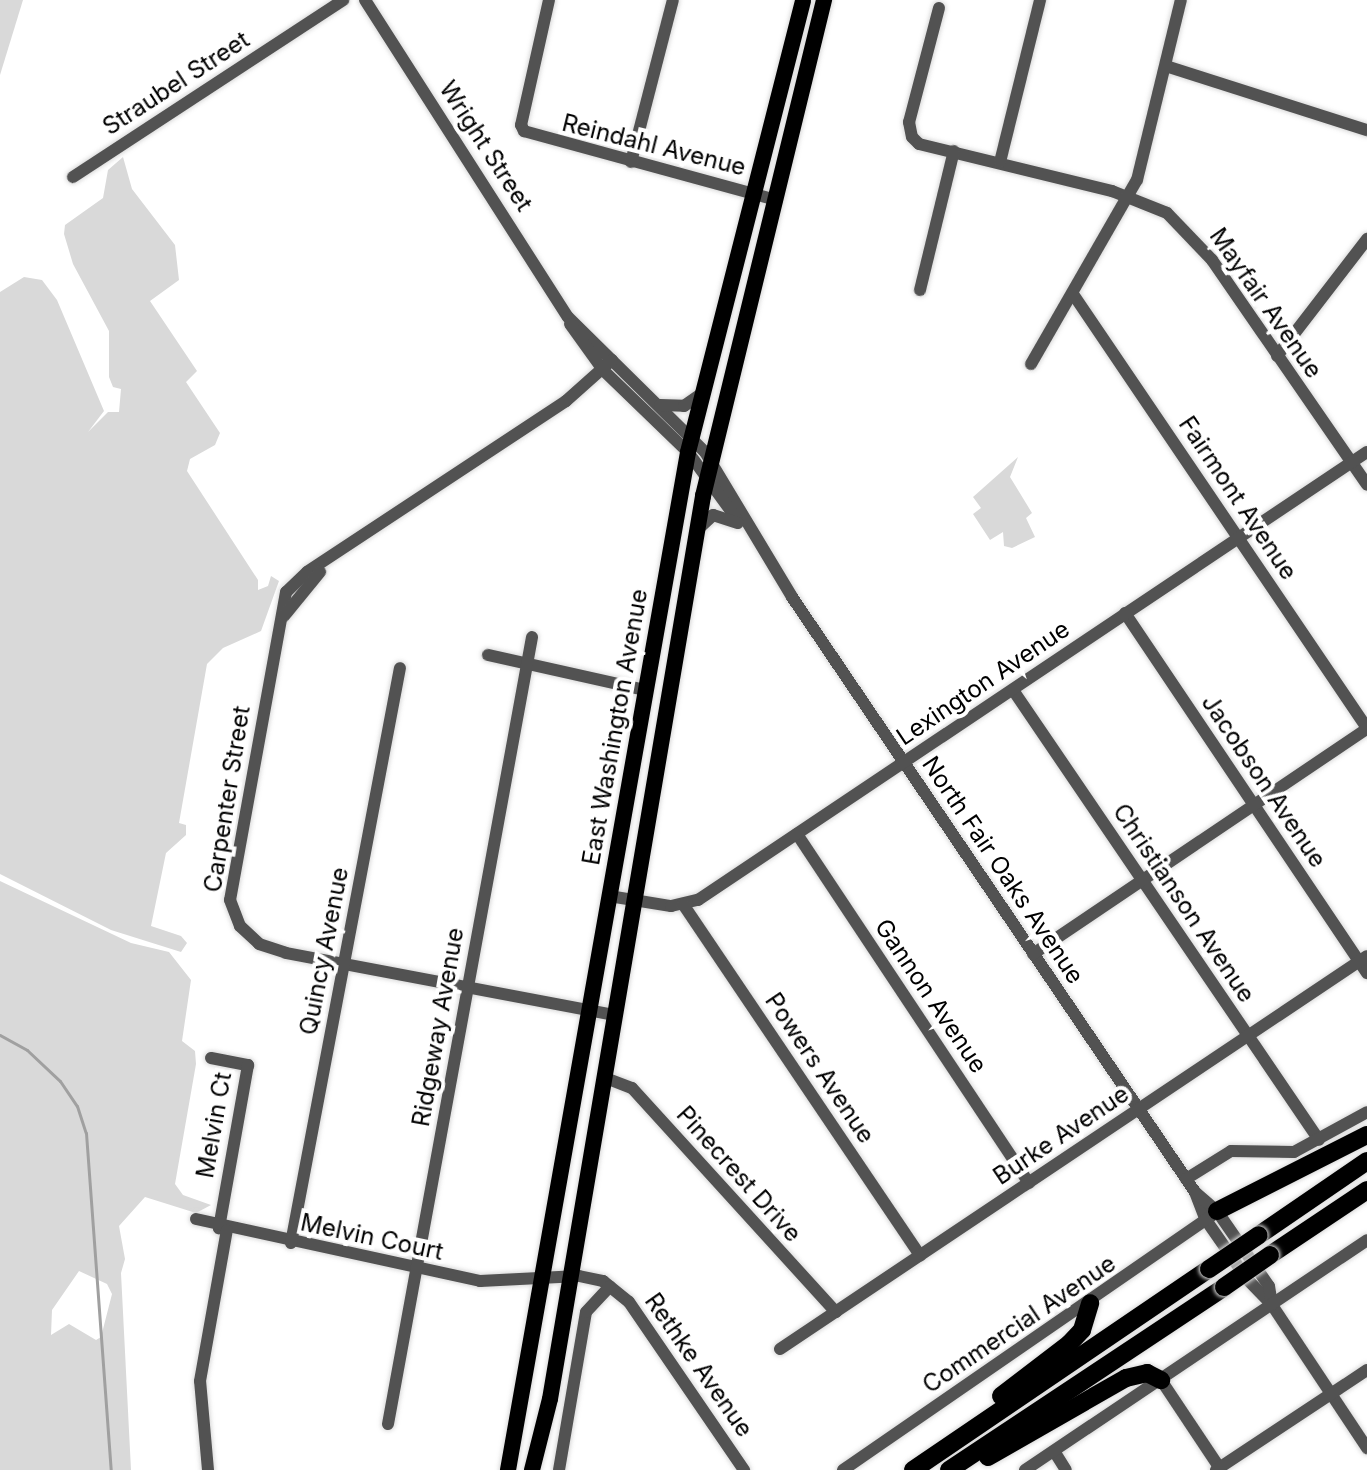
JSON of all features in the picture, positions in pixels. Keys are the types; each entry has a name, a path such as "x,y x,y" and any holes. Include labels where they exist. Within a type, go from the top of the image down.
{"highway":[{"path":"1211,1215 1367,1135"},
{"path":"913,1470 1367,1161"},
{"path":"949,1470 1367,1190"},
{"path":"903,1470 1069,1344 1082,1330 1090,1303"},
{"path":"965,1470 1126,1378 1147,1373 1161,1380"}],"main road":[{"name":"East Washington Avenue","path":"508,1470 587,1009 690,444 803,0"},
{"name":"East Washington Avenue","path":"532,1470 635,901 696,533 824,0"}],"street":[{"name":"Straubel Street","path":"73,177 343,0"},
{"name":"Wright Street","path":"365,0 568,317 579,343 660,405 690,444"},
{"name":"Reindahl Avenue","path":"549,0 523,129 542,140 777,200"},
{"path":"631,162 673,0"},
{"path":"1000,162 1040,0"},
{"path":"1031,364 1129,196 1166,66 1181,0"},
{"name":"Mayfair Avenue","path":"939,8 909,122 912,137 954,151 1148,201 1189,231 1367,485"},
{"path":"1166,66 1367,130"},
{"path":"920,290 954,151"},
{"path":"1277,356 1367,239"},
{"name":"Fairmont Avenue","path":"1073,294 1367,729"},
{"name":"Wright Street","path":"607,365 690,444"},
{"name":"Carpenter Street","path":"607,365 566,401 293,584 284,597 232,872 233,912 259,944 614,1015"},
{"path":"660,405 684,406 704,392"},
{"name":"North Fair Oaks Avenue","path":"690,444 1186,1179 1269,1286 1272,1305 1367,1448"},
{"name":"Lexington Avenue","path":"609,896 683,904 708,894 1367,452"},
{"path":"696,533 713,515 745,528"},
{"name":"Jacobson Avenue","path":"1125,613 1254,805 1363,959 1367,973"},
{"name":"Ridgeway Avenue","path":"388,1424 532,637"},
{"path":"488,655 645,690"},
{"name":"Quincy Avenue","path":"291,1243 400,668"},
{"name":"Christianson Avenue","path":"1013,690 1319,1140"},
{"path":"1033,954 1367,729"},
{"name":"Gannon Avenue","path":"797,834 1029,1183"},
{"name":"Powers Avenue","path":"683,904 920,1256"},
{"name":"Burke Avenue","path":"780,1349 1363,959"},
{"name":"Melvin Ct","path":"211,1058 248,1065 223,1229"},
{"name":"Pinecrest Drive","path":"603,1077 632,1088 836,1312"},
{"path":"1186,1179 1231,1151 1278,1155 1319,1140 1367,1112"},
{"name":"Commercial Avenue","path":"843,1470 1090,1303 1211,1215"},
{"name":"Melvin Court","path":"196,1219 223,1229 480,1281 569,1276"},
{"path":"208,1470 200,1381 223,1229"},
{"path":"1025,1470 1367,1240"},
{"name":"Rethke Avenue","path":"569,1276 610,1286 629,1302 744,1470"},
{"path":"559,1470 586,1312 610,1286"},
{"path":"1161,1380 1219,1469 1367,1370"},
{"path":"1054,1451 1066,1470"}],"shaded area":[{"path":"0,0 23,0 0,75"},
{"path":"123,157 132,189 175,245 179,280 150,301 197,371 186,382 220,433 215,445 190,459 187,471 258,580 258,590 268,586 271,576 279,581 261,631 223,648 207,664 179,823 186,825 186,835 166,853 151,926 181,936 187,943 181,952 111,930 0,874 0,292 24,277 42,280 57,300 104,411 88,432 108,412 119,412 121,389 113,387 109,377 109,331 73,264 64,234 65,225 103,198 108,170"},
{"path":"1018,457 1010,477 1032,513 1026,518 1035,537 1012,548 1004,546 1003,532 990,540 973,514 981,508 973,497"},
{"path":"0,881 131,943 169,952 191,980 182,1041 195,1051 196,1064 175,1184 183,1195 211,1205 196,1213 145,1197 119,1226 125,1259 121,1273 131,1470 0,1470","holes":["79,1271 107,1284 112,1294 101,1337 96,1340 69,1324 51,1335 52,1310"]}],"waterway":[{"path":"0,1035 27,1050 60,1081 77,1106 86,1133 111,1470"}]}
